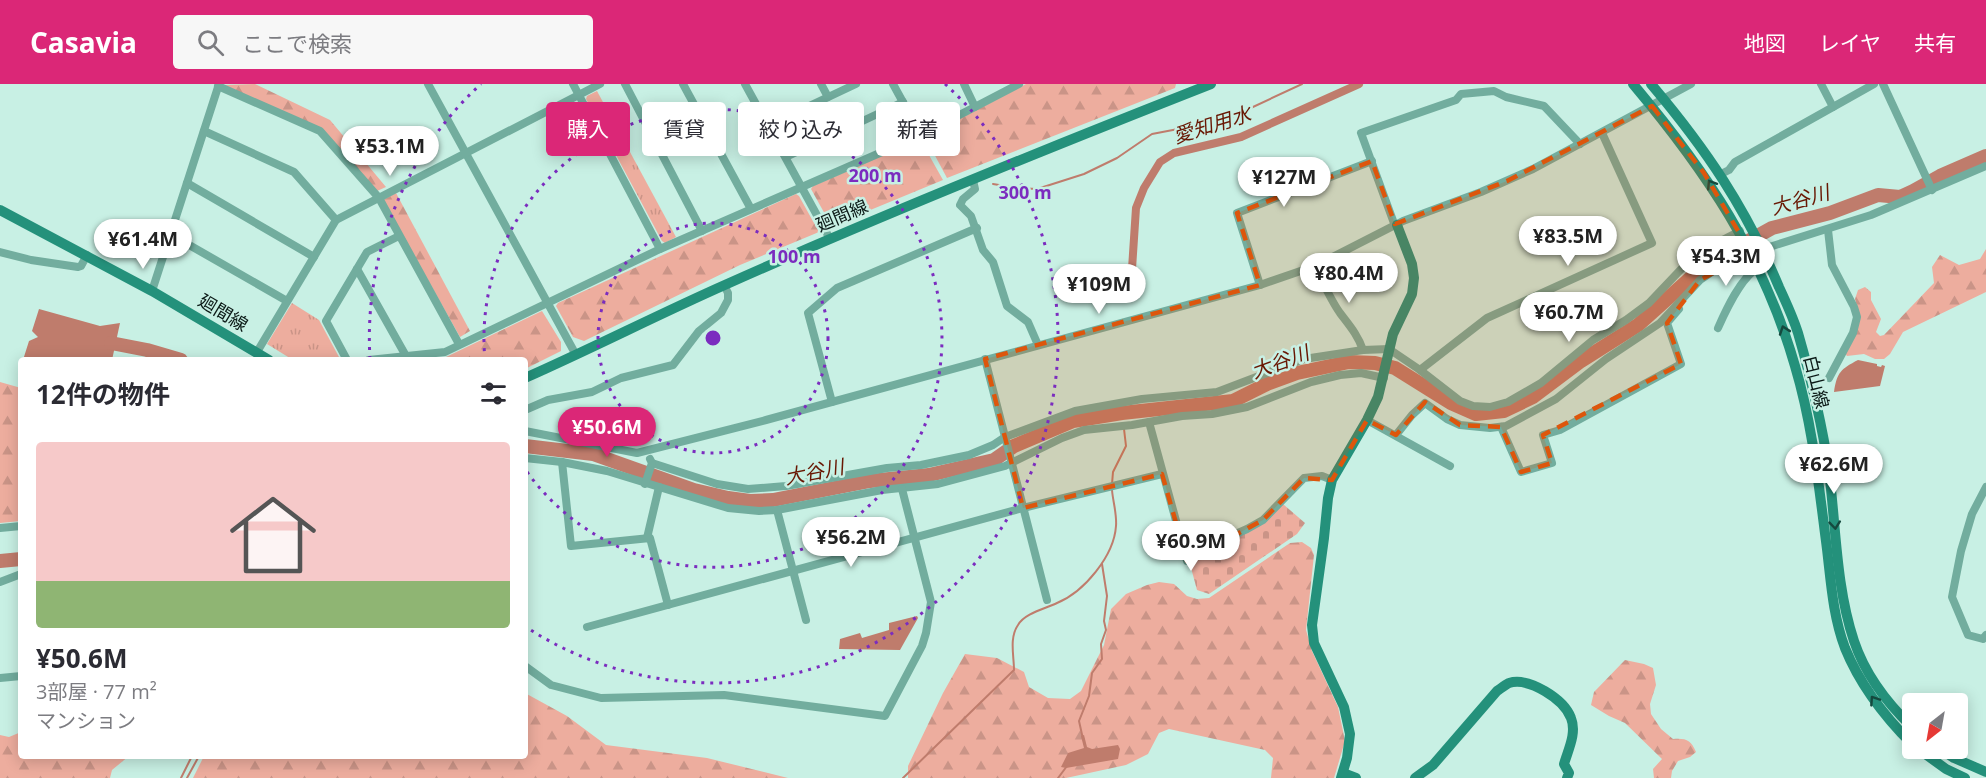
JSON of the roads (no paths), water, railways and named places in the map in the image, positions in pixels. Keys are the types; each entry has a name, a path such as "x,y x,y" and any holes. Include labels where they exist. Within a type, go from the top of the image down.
{"street":[{"path":"428,84 576,356"},
{"path":"573,84 660,249"},
{"path":"260,357 287,301 336,220 600,84"},
{"path":"625,84 702,231"},
{"path":"683,84 751,209"},
{"path":"746,84 756,102"},
{"path":"821,84 828,97"},
{"path":"817,102 856,84"},
{"path":"893,84 903,102"},
{"path":"964,84 975,106"},
{"path":"960,114 1019,84"},
{"name":"廻間線","path":"528,377 724,285 830,239 1186,88 1210,84"},
{"name":"白山線","path":"1633,84 1704,173 1758,268 1784,331 1806,407 1836,616 1846,649 1859,677 1876,704 1902,733"},
{"name":"白山線","path":"1651,84 1693,135 1721,174 1763,248 1797,330 1818,405 1845,602 1854,642 1885,698 1902,716"},
{"path":"528,432 637,453 647,451 1260,285 1315,266 1396,225 1507,181 1602,133 1691,84"},
{"path":"1821,84 1833,107"},
{"path":"1721,174 1729,170 1735,162 1874,84"},
{"path":"1883,84 1931,189"},
{"path":"152,291 219,85 320,131 379,198 459,344"},
{"path":"1356,778 1342,775 1350,734 1344,707 1314,643 1312,625 1332,480 1367,420 1384,376 1393,334 1412,294 1414,278 1412,264 1361,133 1456,100 1461,94 1491,91 1544,106 1580,144"},
{"path":"830,239 786,157 876,115"},
{"path":"204,131 294,172 336,220"},
{"path":"1420,370 1487,318 1652,243 1602,133"},
{"path":"396,357 445,352 660,249 876,155"},
{"path":"1260,285 1237,213 1372,161"},
{"path":"1396,435 1425,403 1447,419 1460,425 1501,427 1527,416 1556,399 1606,359 1660,323 1700,280 1731,260 1750,251 1828,230 1986,166"},
{"path":"972,180 975,189 960,202 977,228 983,250 993,261 1006,306 1028,322 1038,345"},
{"path":"187,183 314,256"},
{"name":"廻間線","path":"0,210 152,291 260,357"},
{"path":"832,402 808,313 837,288 977,228"},
{"path":"1828,230 1833,270 1854,307 1857,317 1853,333 1829,378"},
{"path":"652,462 717,483 748,489 768,488 944,461 982,450 1075,411 1142,399 1217,392 1304,359 1364,350 1389,349 1450,394 1473,406 1490,407 1508,402 1541,383 1593,340 1649,303 1687,263 1711,246 1740,233"},
{"path":"170,234 287,301"},
{"path":"345,357 326,321 367,252 399,236"},
{"path":"0,252 31,260 78,267 87,255"},
{"path":"1315,266 1327,291 1355,332 1364,350"},
{"path":"1718,328 1728,306 1751,273 1758,268"},
{"path":"357,269 405,356"},
{"path":"528,409 548,400 592,392 621,378 673,365 699,332 721,313 728,300 728,293 724,285"},
{"path":"1501,427 1521,472 1552,463 1543,435 1569,425 1681,364 1667,323 1684,303 1688,293"},
{"path":"985,359 1047,600"},
{"path":"528,458 607,471 728,508 777,510 882,490 938,483 1011,463 1084,430 1212,414 1247,407 1311,382 1340,375 1361,373 1384,376"},
{"path":"1367,420 1450,466"},
{"path":"1149,422 1187,561 1209,546 1263,520 1304,478 1322,476 1332,480"},
{"path":"645,484 652,462 647,451"},
{"path":"562,462 572,546 650,538 668,605"},
{"path":"587,627 1023,508 1162,474"},
{"path":"647,538 658,487"},
{"path":"1986,487 1972,514 1961,550 1952,597 1968,635 1983,639 1986,635"},
{"path":"528,668 551,685 601,698 724,695 885,716 926,633 931,602 902,489"},
{"path":"777,510 806,620"},
{"path":"0,528 18,526"},
{"path":"0,582 18,575"},
{"path":"0,678 18,676"},
{"path":"1414,778 1433,765 1497,692 1509,683 1524,683 1537,687 1566,708 1572,719 1573,734 1564,764 1569,773 1567,778"},
{"path":"1933,759 1965,778"},
{"path":"1956,759 1986,772"}],"waterway":[{"path":"993,184 1037,189 1084,174 1117,158 1152,134 1225,120 1302,84"},
{"name":"愛知用水","path":"1131,284 1136,208 1144,188 1160,162 1174,153 1241,137 1359,84"},
{"name":"大谷川","path":"528,446 593,454 694,490 750,501 773,500 870,481 929,475 994,460 1014,446 1073,421 1122,413 1233,401 1267,384 1297,373 1349,362 1375,363 1395,368 1451,403 1476,414 1504,411 1533,397 1581,361 1638,325 1705,265 1772,228 1830,213 1878,195 1900,197 1986,156"},
{"path":"111,343 171,357"},
{"path":"1112,484 1113,472 1126,446 1124,429"},
{"path":"903,778 1014,670 1014,636 1021,621 1030,614 1067,598 1077,591 1104,561 1114,537 1116,522 1112,490"},
{"name":"大谷川","path":"0,561 18,559"},
{"path":"1083,739 1079,721 1089,696 1092,673 1102,659 1101,644 1106,630 1104,621 1107,596 1102,564"},
{"path":"181,778 190,759"},
{"path":"187,778 197,759"},
{"path":"1058,778 1067,766"}]}
